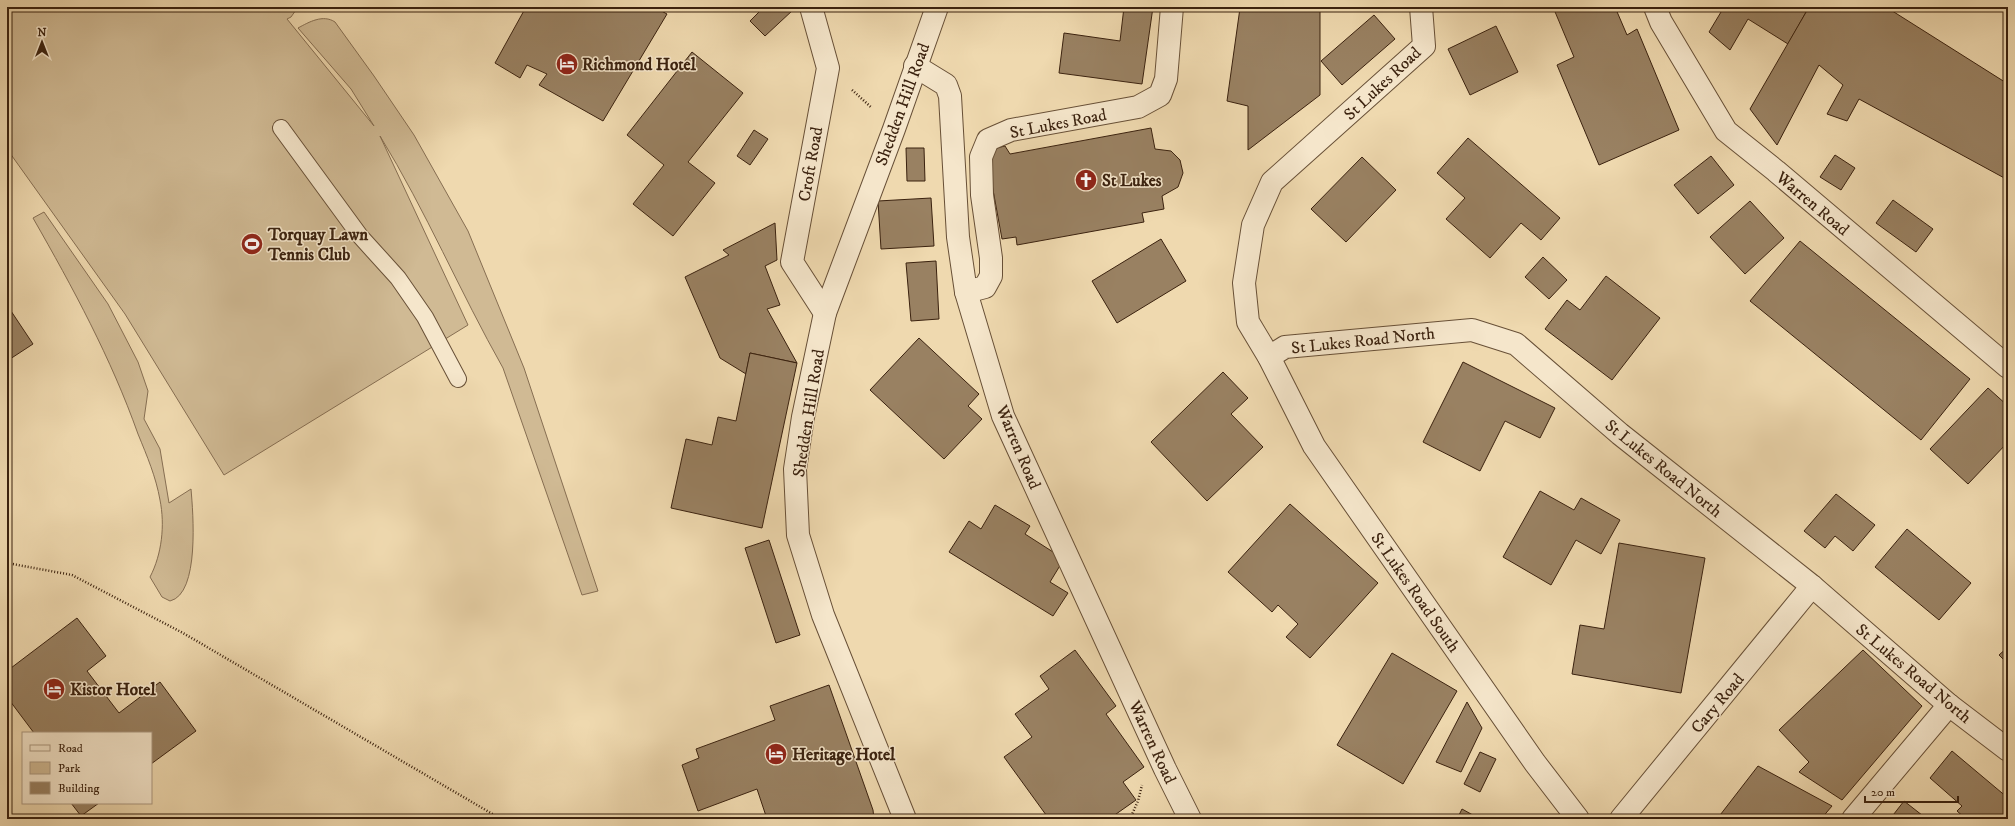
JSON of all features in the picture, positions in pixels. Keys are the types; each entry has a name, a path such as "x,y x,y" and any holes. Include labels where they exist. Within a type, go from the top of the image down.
{"street":[{"name":"Croft Road","path":"811,7 828,68 792,262 825,313"},
{"name":"Shedden Hill Road","path":"905,819 823,615 798,535 796,470 803,417 825,313 894,129 937,7"},
{"name":"St Lukes Road","path":"966,292 985,287 991,276 991,258 982,195 981,157 988,140 1011,130 1138,108 1160,95 1166,80 1172,7"},
{"name":"St Lukes Road","path":"1268,357 1248,322 1244,283 1253,225 1272,182 1424,46 1421,7"},
{"name":"Warren Road","path":"1655,7 1662,22 1726,131 1776,171 2008,367"},
{"name":"Warren Road","path":"915,66 946,85 950,96 958,237 966,292 1003,416 1162,762 1190,819"},
{"name":"St Lukes Road North","path":"1268,357 1285,347 1472,330 1516,344 1620,434 1812,586 1950,705 2008,750"},
{"name":"St Lukes Road South","path":"1268,357 1314,446 1535,763 1578,819"},
{"name":"Cary Road","path":"1621,819 1812,586"},
{"path":"1853,819 1950,705"}],"lane":[{"path":"281,128 360,236 398,278 425,317 458,379"}],"path":[{"path":"828,68 894,129"},
{"path":"7,563 72,575 183,633 501,819"}],"green space":[{"name":"Torquay Lawn Tennis Club","path":"7,7 298,7 291,17 287,19 374,126 351,89 298,28 311,21 321,19 335,22 414,135 468,231 524,368 598,591 582,595 503,368 413,193 380,136 468,325 224,475 125,314 7,149"},
{"path":"44,212 108,304 138,362 148,391 144,419 160,449 169,503 191,489 193,533 190,569 186,584 180,595 170,601 162,597 150,577 160,549 162,529 161,510 154,475 116,378 77,297 33,218"}],"building":[{"name":"Richmond Hotel","path":"526,7 654,7 667,14 603,121 539,85 547,74 527,65 520,78 495,63"},
{"path":"760,7 790,7 793,10 765,36 750,21 762,9"},
{"path":"1124,7 1153,7 1142,84 1059,73 1064,33 1120,41"},
{"path":"1553,7 1615,7 1627,35 1637,29 1679,130 1599,165 1557,65 1574,57"},
{"path":"1724,7 1809,7 1788,44 1748,19 1730,50 1709,32"},
{"path":"1809,7 1886,7 2008,84 2008,180 1859,99 1847,121 1827,114 1843,85 1819,65 1777,145 1750,109"},
{"path":"1240,8 1320,10 1320,95 1248,150 1248,106 1227,101"},
{"path":"1374,15 1395,39 1342,85 1321,61"},
{"path":"1496,26 1518,72 1470,95 1448,49"},
{"path":"692,52 743,93 688,162 715,183 673,236 633,204 664,165 627,135"},
{"name":"St Lukes","path":"1151,128 1155,149 1171,151 1180,160 1183,173 1178,187 1162,196 1164,209 1142,213 1144,222 1017,245 1016,237 1002,239 987,157 992,149 1005,146 1010,154"},
{"path":"754,130 768,139 750,165 737,156"},
{"path":"1468,138 1560,218 1541,240 1521,223 1490,258 1446,219 1465,198 1437,173"},
{"path":"906,148 924,148 925,181 907,181"},
{"path":"1835,155 1855,168 1841,190 1820,177"},
{"path":"1711,156 1734,185 1698,214 1674,185"},
{"path":"1362,157 1396,190 1346,242 1311,209"},
{"path":"931,198 934,246 881,249 878,201"},
{"path":"1893,200 1933,229 1916,252 1876,223"},
{"path":"1750,201 1784,238 1745,274 1710,237"},
{"path":"775,223 777,260 765,266 780,305 767,309 797,363 750,353 746,374 720,358 685,277 729,255 723,250"},
{"path":"1161,239 1186,281 1117,323 1092,281"},
{"path":"1800,241 1970,379 1921,440 1750,301"},
{"path":"1543,257 1567,280 1549,299 1525,277"},
{"path":"936,261 939,319 911,321 906,263"},
{"path":"1606,276 1660,318 1612,380 1545,329 1567,300 1580,310"},
{"path":"7,305 33,344 7,361"},
{"path":"919,338 979,394 968,406 982,419 944,459 870,390"},
{"path":"750,353 797,363 762,528 671,508 686,439 712,445 718,417 736,421"},
{"path":"1463,362 1555,408 1540,438 1505,421 1480,471 1423,442"},
{"path":"1223,372 1248,398 1231,414 1263,447 1207,501 1151,442"},
{"path":"1988,388 2008,406 2008,442 1968,484 1930,449"},
{"path":"1540,491 1574,510 1581,498 1620,520 1601,554 1576,540 1551,585 1503,557"},
{"path":"1836,494 1875,525 1853,551 1835,536 1825,548 1804,531"},
{"path":"1290,504 1378,583 1310,658 1286,637 1298,624 1278,605 1272,612 1228,572"},
{"path":"995,505 1030,526 1025,534 1064,559 1050,582 1068,593 1053,616 949,552 969,521 981,529"},
{"path":"1907,529 1971,583 1939,620 1875,567"},
{"path":"769,540 800,635 776,643 745,548"},
{"path":"1619,543 1705,558 1681,693 1572,674 1580,625 1604,629"},
{"name":"Kistor Hotel","path":"77,618 106,656 87,671 119,713 160,682 196,731 152,763 152,732 33,732 7,697 7,671"},
{"path":"2008,647 2008,664 1999,655"},
{"path":"1075,650 1116,706 1106,714 1144,767 1123,782 1136,800 1109,819 1049,819 1004,757 1032,737 1015,714 1049,689 1040,676"},
{"path":"1863,650 1922,706 1842,800 1799,772 1809,762 1779,730"},
{"path":"1392,653 1457,691 1403,784 1337,745"},
{"name":"Heritage Hotel","path":"829,685 873,810 874,819 767,819 757,789 698,811 682,765 699,758 696,749 775,720 770,706"},
{"path":"1467,702 1482,728 1461,772 1436,762"},
{"path":"1952,751 2008,798 2008,819 1966,819 1957,811 1962,806 1930,778"},
{"path":"1480,752 1496,759 1480,792 1464,784"},
{"path":"1758,766 1832,806 1821,819 1717,819"},
{"path":"1904,801 1927,819 1890,819"},
{"path":"72,804 98,804 81,816"},
{"path":"1462,809 1480,819 1457,819"}],"place":[{"name":"Richmond Hotel","path":"567,64"},
{"name":"St Lukes","path":"1086,180"},
{"name":"Torquay Lawn Tennis Club","path":"252,244"},
{"name":"Kistor Hotel","path":"54,689"},
{"name":"Heritage Hotel","path":"776,754"}]}
